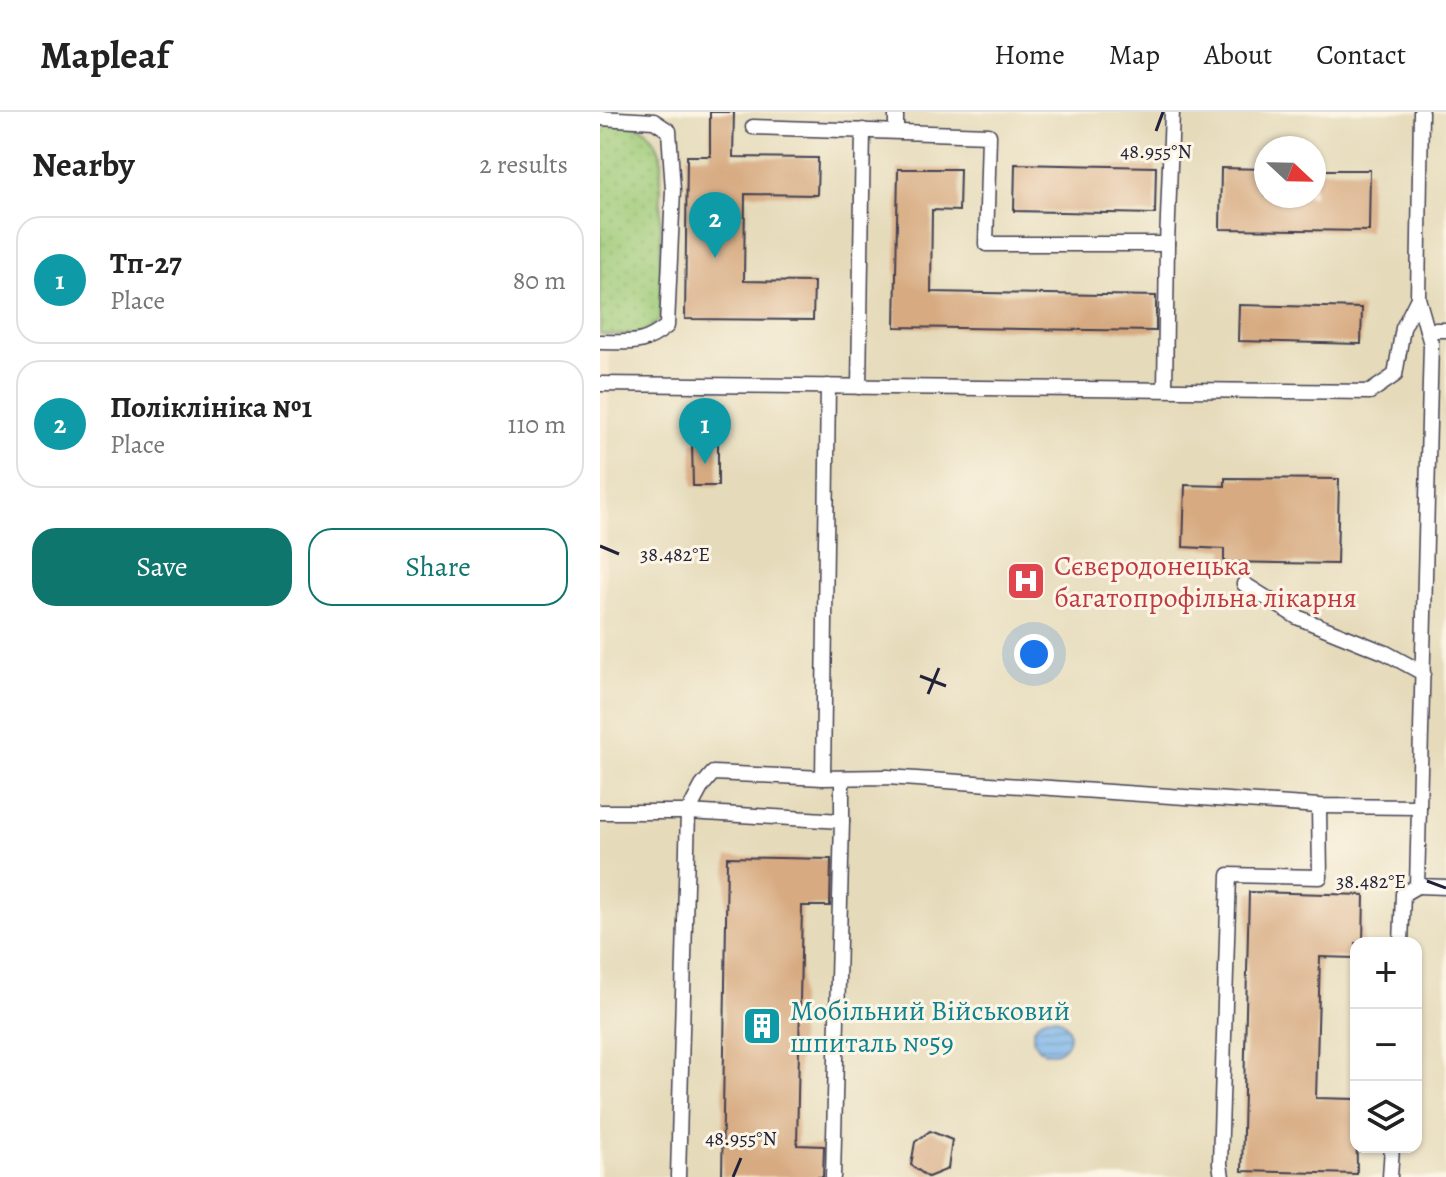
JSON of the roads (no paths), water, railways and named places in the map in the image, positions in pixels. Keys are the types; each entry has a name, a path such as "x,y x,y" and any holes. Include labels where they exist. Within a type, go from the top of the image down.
{"lane":[{"path":"896,112 896,130"},
{"path":"1165,389 1172,112"},
{"path":"1417,886 1431,344 1418,298 1421,112"},
{"path":"600,118 654,121 669,131 673,190 667,326 651,339 600,342"},
{"path":"753,127 989,135 986,244 1167,244"},
{"path":"859,387 863,130"},
{"path":"600,384 1370,392 1395,375 1403,328 1418,298"},
{"path":"1427,330 1446,330"},
{"path":"823,778 828,386"},
{"path":"1244,584 1297,617 1386,653 1423,673"},
{"path":"678,1177 688,812 713,773 823,778 887,777 1319,806 1419,807"},
{"path":"833,1177 842,778"},
{"path":"1222,1177 1229,875 1320,877 1319,806"},
{"path":"600,812 688,812 842,821"},
{"path":"1401,937 1403,894 1417,886 1446,887"},
{"path":"1390,1177 1392,1153"}],"water":[{"path":"1051,1017 1064,1022 1069,1035 1064,1048 1051,1053 1038,1048 1033,1035 1038,1022"}],"place":[{"name":"Поліклініка №1","path":"715,258"},
{"name":"Тп-27","path":"705,464"},
{"name":"Сєвєродонецька багатопрофільна лікарня","path":"1026,581"},
{"name":"Мобільний Військовий шпиталь №59","path":"762,1026"}]}
